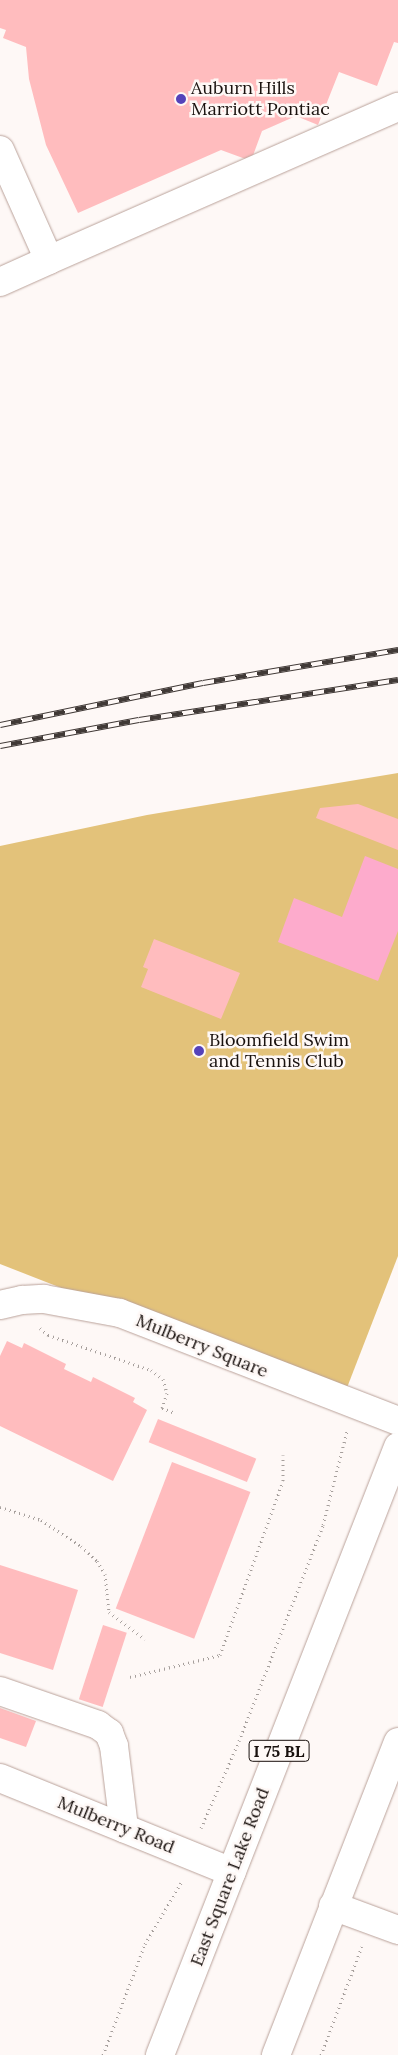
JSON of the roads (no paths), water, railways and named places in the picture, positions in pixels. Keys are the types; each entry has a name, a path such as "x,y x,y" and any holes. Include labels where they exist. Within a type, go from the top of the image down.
{"main road":[{"path":"0,282 398,107"},
{"path":"0,150 49,260"},
{"name":"Mulberry Square","path":"0,1306 22,1300 44,1299 120,1313 398,1421"},
{"name":"East Square Lake Road","path":"160,2055 398,1447"},
{"path":"0,1691 98,1724 109,1733 114,1746 124,1828"},
{"path":"276,2055 398,1742"},
{"name":"Mulberry Road","path":"0,1778 232,1872"},
{"path":"333,1906 398,1930"}],"railway":[{"path":"0,725 203,683 398,650"},
{"path":"0,746 139,720 398,680"}],"place":[{"name":"Auburn Hills Marriott Pontiac","path":"181,99"},
{"name":"Bloomfield Swim and Tennis Club","path":"199,1051"}]}
